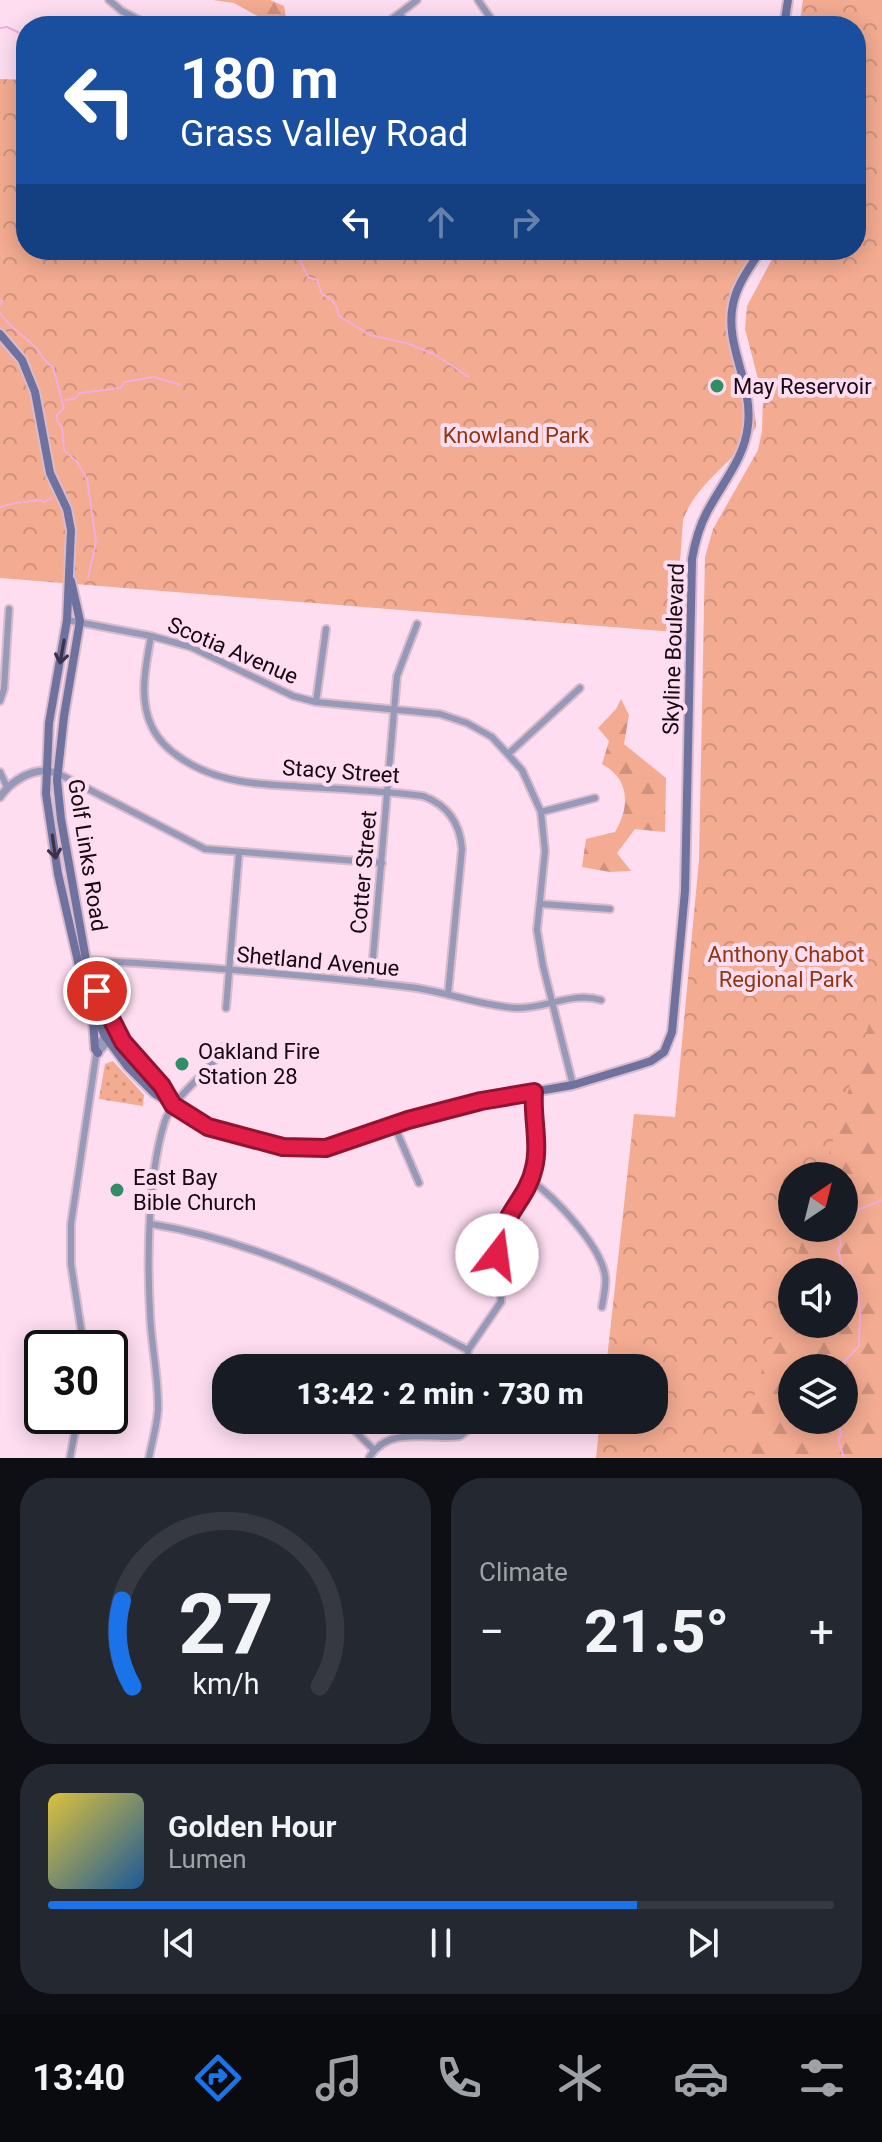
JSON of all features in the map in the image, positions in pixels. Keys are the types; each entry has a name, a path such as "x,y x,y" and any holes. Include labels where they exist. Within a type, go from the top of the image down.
{"main road":[{"name":"Skyline Boulevard","path":"651,1061 664,1052 671,1039 684,918 692,559 702,523 737,461 747,435 748,397 733,339 731,318 740,284 755,260"},
{"name":"Golf Links Road","path":"0,334 22,360 35,392 50,473 67,509 71,530 67,620 49,723 46,794 58,874 93,1014 107,1038 143,1083 208,1127 283,1147 326,1148 481,1101 573,1085 651,1061"},
{"name":"Golf Links Road","path":"69,575 80,621 57,773 81,960 117,1033 162,1086 173,1105"},
{"path":"93,1014 95,1049 98,1053"}],"street":[{"path":"109,0 131,16"},
{"path":"400,15 417,0"},
{"path":"0,701 4,689 9,609"},
{"name":"Scotia Avenue","path":"67,620 191,647 293,696 316,702 440,714 467,723 492,737 530,785 541,812 545,851 537,930 573,1085"},
{"name":"Cotter Street","path":"371,982 397,676 417,624"},
{"path":"316,702 326,629"},
{"name":"Stacy Street","path":"151,636 145,671 145,703 151,727 167,749 225,778 423,796 434,800 453,816 459,828 462,849 448,994"},
{"path":"508,754 580,688"},
{"path":"0,797 7,787 25,776 47,770 205,849 382,863"},
{"path":"0,772 7,787"},
{"path":"541,812 595,798"},
{"path":"226,1008 239,852"},
{"path":"541,904 610,909"},
{"name":"Shetland Avenue","path":"81,960 371,982 515,1008 535,1007 576,997 601,1000"},
{"path":"81,1330 71,1264 71,1224 98,1043 117,1033"},
{"path":"149,1458 158,1413 149,1299 151,1224 159,1148 164,1123 173,1105 209,1070 223,1047"},
{"path":"468,1354 501,1302 498,1240 505,1220 530,1180 536,1155 534,1092"},
{"path":"394,1125 419,1183"},
{"path":"530,1180 580,1226 587,1237 606,1276 602,1307"},
{"path":"151,1224 245,1245 306,1268 468,1350"},
{"path":"70,1458 75,1434"},
{"path":"358,1434 374,1450"},
{"path":"369,1458 374,1450 388,1441 404,1436 463,1434"}],"green space":[{"path":"213,0 270,0 284,6 286,16 258,16 234,3"},
{"name":"Anthony Chabot Regional Park","path":"803,0 882,0 882,982 826,1162 778,1162 778,1242 802,1242 797,1258 778,1258 778,1319 735,1458 596,1458 599,1434 668,1434 668,1354 608,1354 634,1114 675,1117 699,860 705,557 713,529 758,450 763,398 745,329 747,306 772,260 866,260 866,16 801,16"},
{"name":"Knowland Park","path":"0,79 16,80 16,260 755,260 741,288 736,326 741,374 756,427 739,450 707,482 689,506 683,520 675,632 0,578"},
{"path":"882,495 882,1458 661,1458"},
{"path":"621,699 629,715 624,744 666,778 665,832 635,829 617,853 631,871 610,872 582,867 586,839 615,832 623,813 625,794 618,777 602,764 609,741 598,728"},
{"path":"113,1061 144,1095 143,1106 99,1099 105,1064"}],"waterway":[{"path":"0,28 16,31"},
{"path":"300,260 308,277 317,280 322,294 334,302 339,316 370,335 406,343 434,354 469,377"},
{"path":"0,300 0,305"},
{"path":"0,313 53,367 64,408 57,415 62,427 64,450 77,462 87,479 96,542 88,578"},
{"path":"65,400 74,399 80,393 120,388 125,382 153,377 181,385"},
{"path":"0,507 44,502 52,498"},
{"path":"852,1354 859,1346 858,1293 850,1274 843,1268 838,1249 841,1245 839,1236 853,1212 882,1200"},
{"path":"841,1434 838,1439 844,1458"}],"place":[{"name":"May Reservoir","path":"717,386"},
{"name":"Oakland Fire Station 28","path":"182,1064"},
{"name":"East Bay Bible Church","path":"117,1190"}],"route":[{"path":"97,991 123,1042 162,1086 173,1105 208,1127 283,1147 326,1148 408,1120 481,1101 534,1092 534,1168 505,1220 497,1255"}]}
